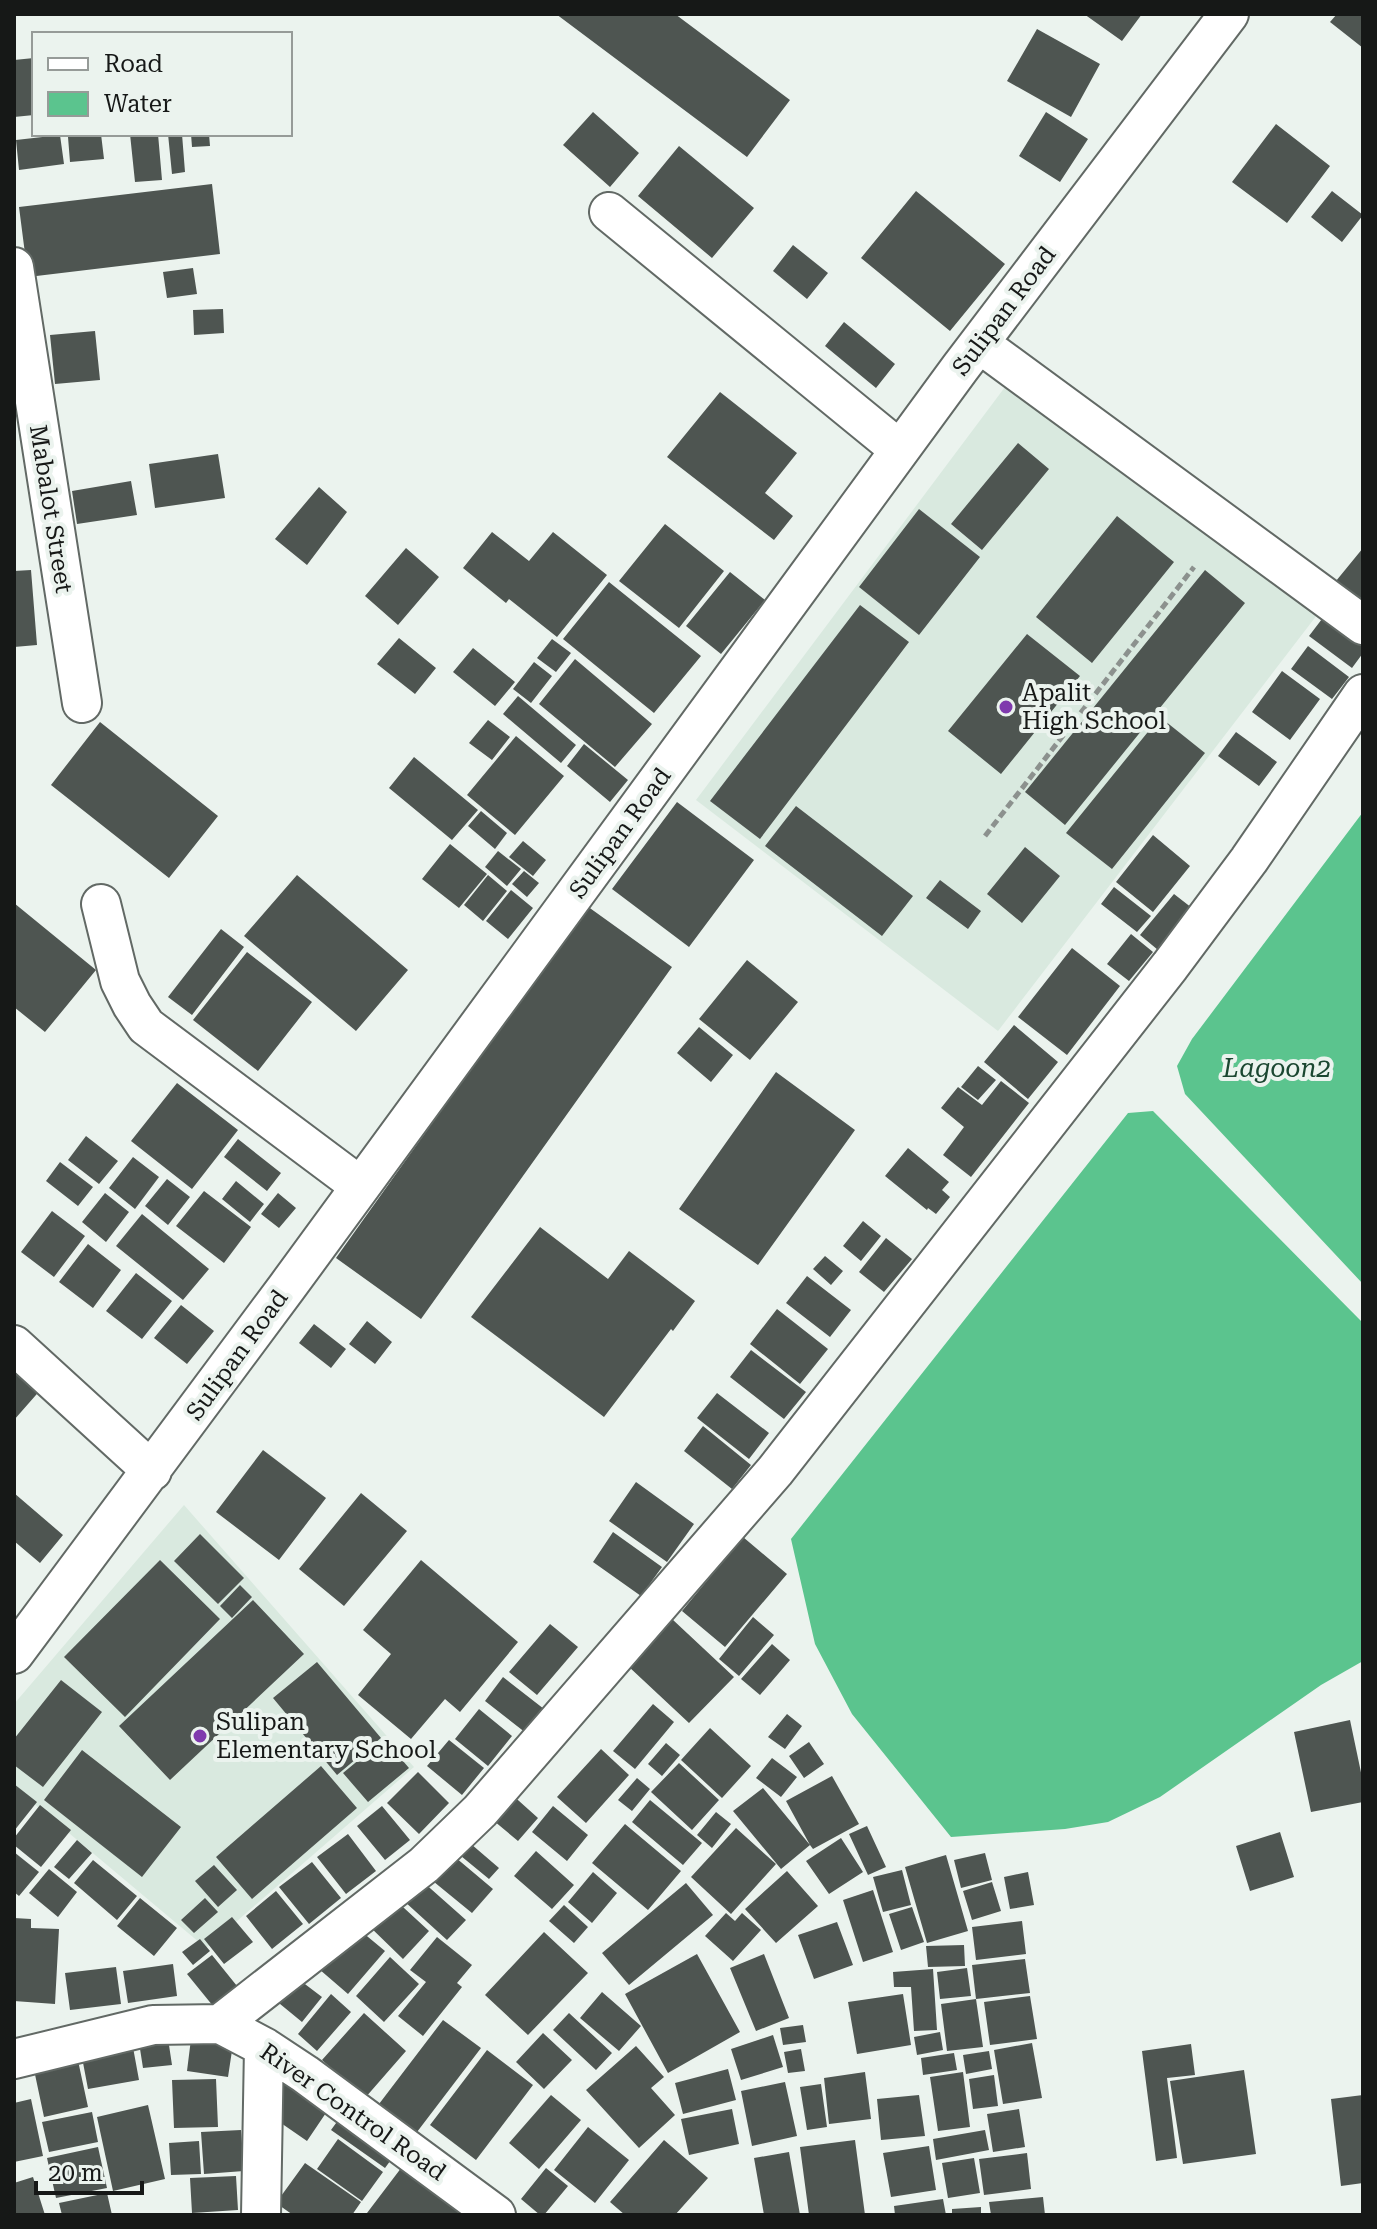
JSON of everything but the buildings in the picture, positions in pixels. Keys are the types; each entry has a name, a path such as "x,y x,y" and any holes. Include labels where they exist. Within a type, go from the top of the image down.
{"street":[{"name":"Sulipan Road","path":"14,1654 152,1471 900,450 1229,14"},
{"path":"609,212 900,450"},
{"name":"Mabalot Street","path":"14,267 82,703"},
{"path":"980,344 1363,625"},
{"path":"220,2024 424,1865 449,1842 480,1811 743,1509 1135,1012 1249,860 1363,694"},
{"path":"101,904 120,981 146,1026 360,1186"},
{"path":"14,1345 152,1471"},
{"name":"River Control Road","path":"14,2059 153,2025 220,2024 264,2047 305,2074 496,2215"},
{"path":"261,2215 264,2047"}],"path":[{"path":"985,836 1194,567"}],"shaded area":[{"name":"Apalit High School","path":"1008,383 1317,615 998,1031 696,800"},
{"name":"Sulipan Elementary School","path":"184,1505 414,1767 206,1948 14,1787 14,1704"}],"water":[{"name":"Lagoon2","path":"1363,812 1363,1284 1185,1094 1177,1066 1192,1039"},
{"path":"1153,1111 1363,1323 1363,1661 1321,1685 1160,1797 1108,1822 1065,1829 951,1837 852,1714 815,1644 791,1539 1128,1113"}],"place":[{"name":"Apalit High School","path":"1006,707"},
{"name":"Sulipan Elementary School","path":"200,1736"}]}
